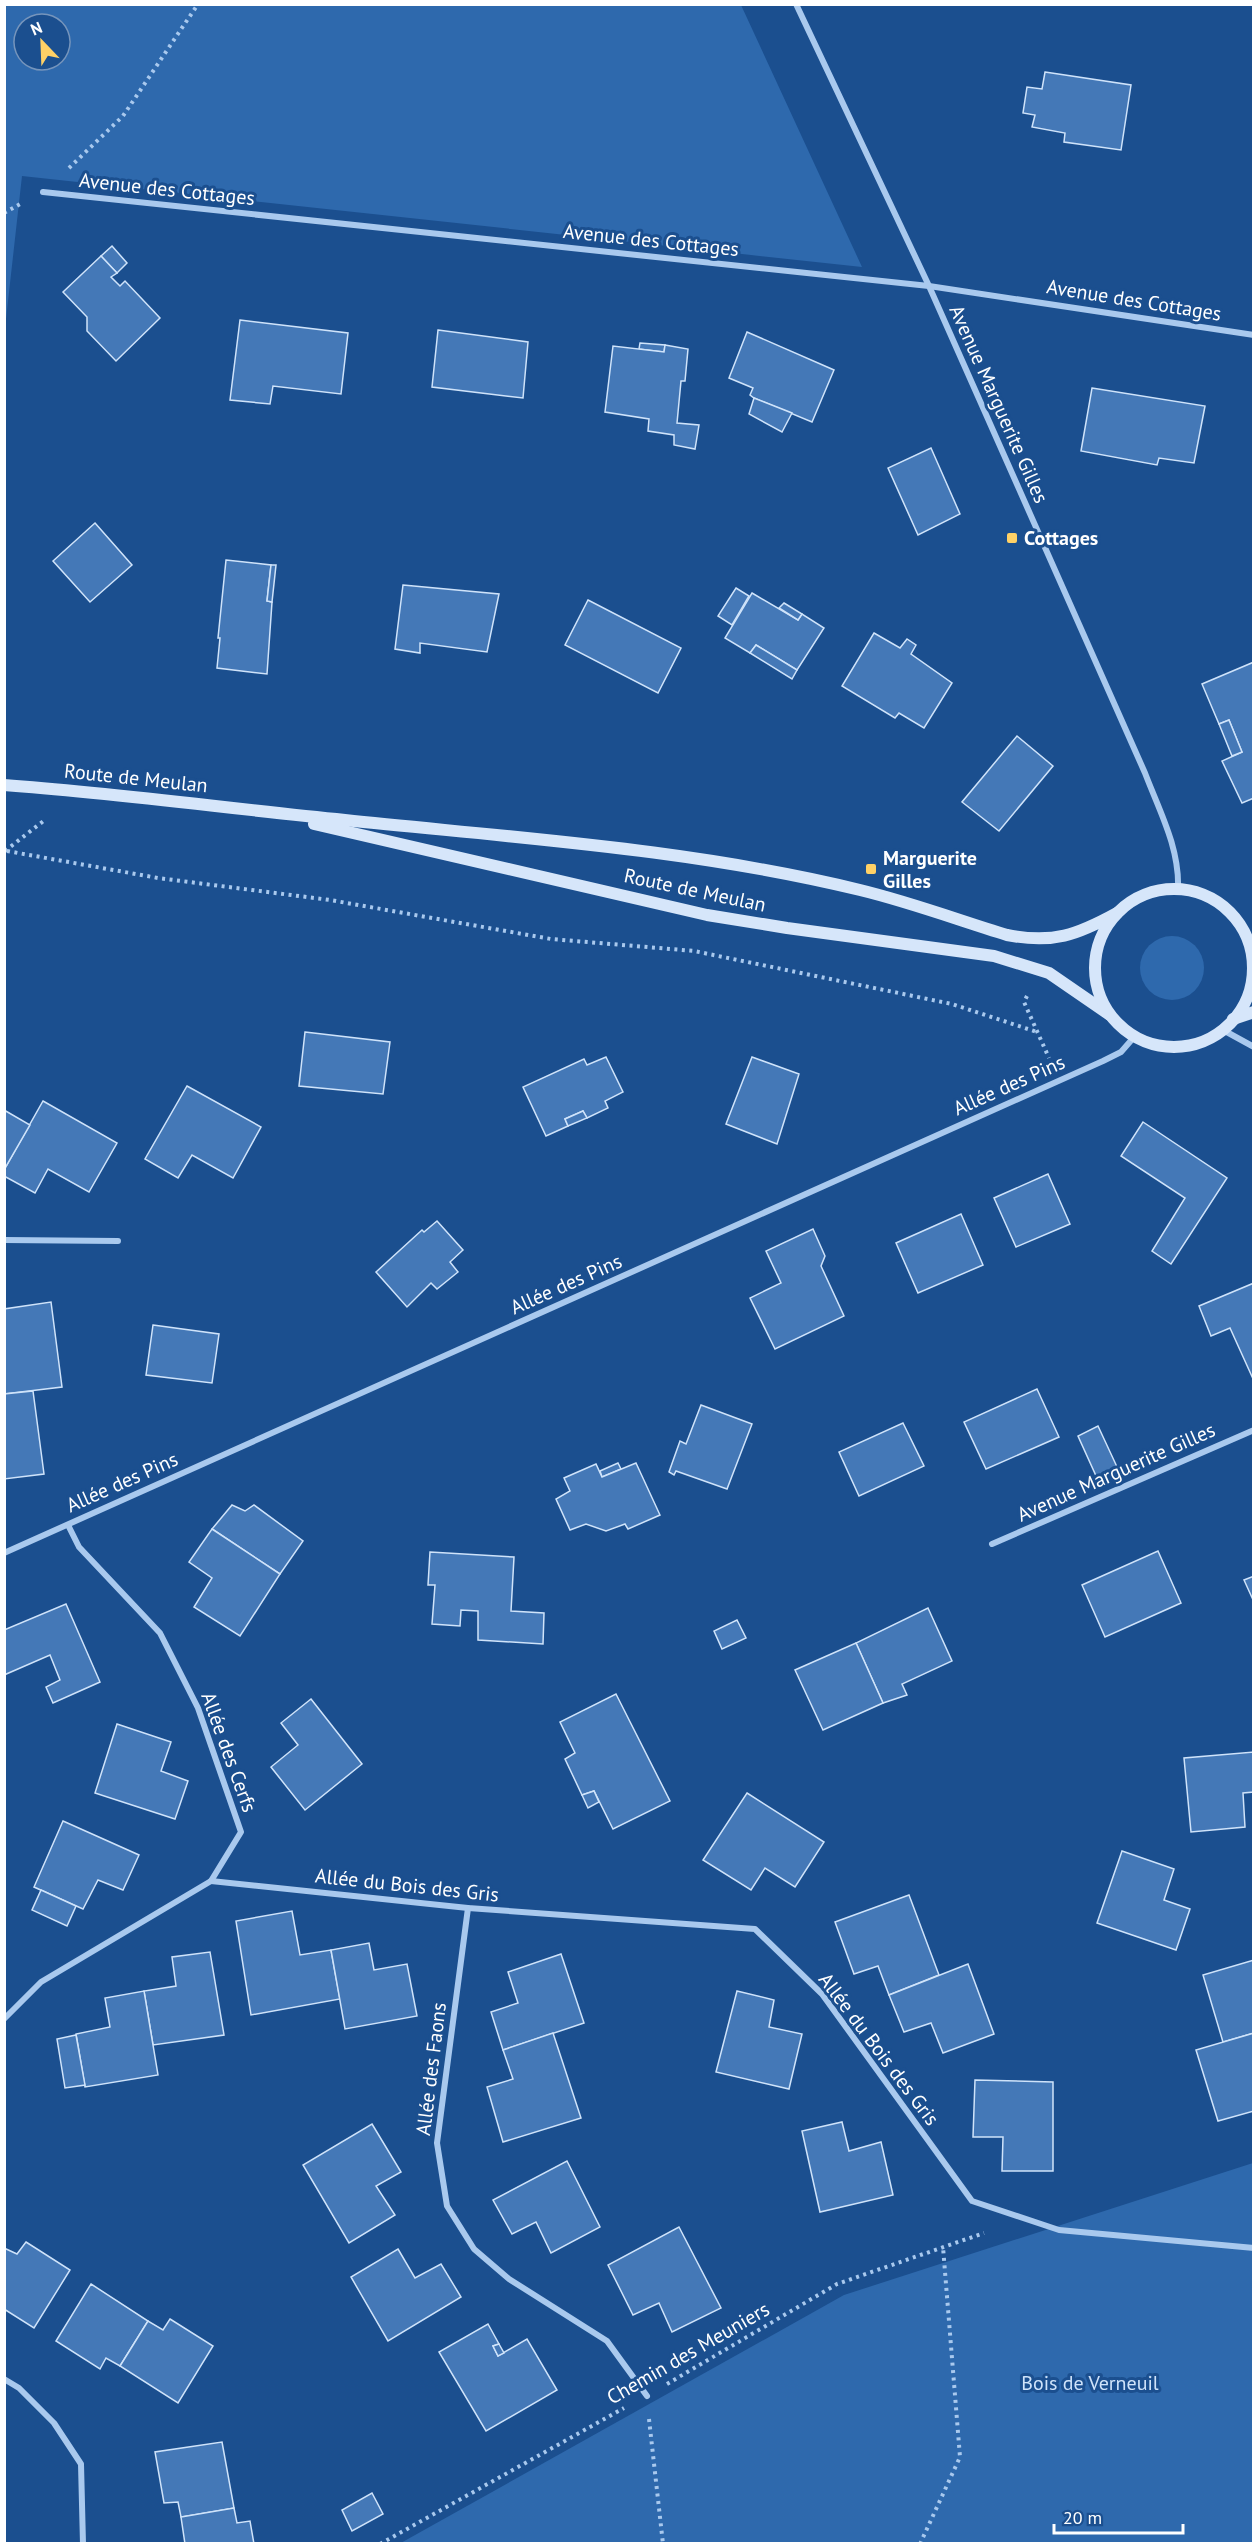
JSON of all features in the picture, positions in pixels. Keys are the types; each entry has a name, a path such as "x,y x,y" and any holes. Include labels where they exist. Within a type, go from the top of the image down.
{"main road":[{"name":"Route de Meulan","path":"4,785 80,790 263,812 599,846 774,872 861,891 1006,935 1028,939 1064,938 1082,932 1117,913"},
{"name":"Route de Meulan","path":"263,812 707,915 964,951 1037,968 1076,990 1110,1015"},
{"path":"1234,917 1249,944 1253,963 1249,993 1233,1019 1222,1030 1205,1041 1185,1046 1154,1044 1135,1036 1110,1015 1101,997 1095,968 1101,938 1117,913 1132,901 1150,893 1178,890 1197,893 1214,900 1234,917 1254,941"},
{"path":"1233,1019 1254,1012"}],"street":[{"name":"Avenue Marguerite Gilles","path":"796,4 929,286 1145,773 1174,847 1179,867 1178,890"},
{"name":"Avenue des Cottages","path":"43,192 929,286 1254,335"},
{"path":"1222,1030 1254,1047"},
{"name":"Allée des Pins","path":"4,1553 1060,1080 1121,1052 1135,1036"},
{"path":"4,1240 118,1241"},
{"name":"Avenue Marguerite Gilles","path":"992,1544 1254,1430"},
{"name":"Allée des Cerfs","path":"4,2019 40,1982 211,1881 241,1832 198,1708 160,1633 79,1547 68,1525"},
{"name":"Allée du Bois des Gris","path":"211,1881 468,1908 755,1929 822,1994 972,2201 1059,2230 1254,2248"},
{"name":"Allée des Faons","path":"468,1908 437,2143 447,2206 474,2249 509,2279 607,2341 646,2396"},
{"path":"4,2379 19,2388 54,2423 81,2464 83,2544"}],"path":[{"path":"43,192 123,116 198,4"},
{"path":"6,851 80,790"},
{"path":"6,851 158,878 330,900 551,939 694,951 952,1004 1037,1032"},
{"path":"1037,968 1024,1002 1060,1080"},
{"name":"Chemin des Meuniers","path":"380,2544 646,2396 837,2284 1024,2218"},
{"path":"920,2544 960,2457 943,2247"},
{"path":"646,2396 663,2544"}],"green space":[{"path":"5,4 741,5 862,267 22,176 5,328"},
{"path":"1172,936 1184,938 1195,945 1202,956 1204,968 1202,980 1195,991 1184,998 1172,1000 1160,998 1149,991 1142,980 1140,968 1142,956 1149,945 1160,938"},
{"name":"Bois de Verneuil","path":"1253,2163 1253,2543 399,2544 844,2295"}],"building":[{"path":"1045,72 1131,85 1121,150 1064,142 1065,133 1032,127 1035,115 1023,113 1027,87 1042,89"},
{"path":"112,246 127,263 117,273 101,256"},
{"path":"101,256 117,273 111,277 120,286 125,281 160,318 116,361 87,331 87,317 63,292"},
{"path":"240,320 348,333 341,394 273,386 270,404 230,400"},
{"path":"438,330 528,342 523,398 432,387"},
{"path":"747,332 834,370 812,422 754,398 750,395 753,388 729,378"},
{"path":"640,343 665,345 664,352 639,349"},
{"path":"665,345 688,349 685,381 681,381 677,423 699,425 695,449 674,445 674,435 648,431 649,419 605,412 613,346 664,352"},
{"path":"1092,388 1205,406 1194,463 1159,458 1157,465 1081,451"},
{"path":"754,398 792,413 782,432 749,414"},
{"path":"931,448 960,514 918,535 888,468"},
{"path":"95,523 132,565 90,602 53,561"},
{"path":"226,560 271,565 267,601 272,602 267,674 217,668"},
{"path":"271,565 276,565 272,602 267,601"},
{"path":"403,585 499,594 487,652 420,643 420,653 395,649"},
{"path":"736,588 749,596 732,625 718,616"},
{"path":"752,593 798,620 802,614 824,628 797,670 756,645 750,653 725,638"},
{"path":"588,600 681,648 658,693 565,645"},
{"path":"784,603 802,614 798,620 779,608"},
{"path":"874,633 900,648 907,639 916,645 911,654 952,683 924,728 899,713 895,718 842,686"},
{"path":"756,645 797,670 792,679 750,653"},
{"path":"1254,662 1254,798 1242,803 1222,761 1242,752 1229,720 1219,724 1202,684"},
{"path":"1229,720 1242,752 1232,756 1219,724"},
{"path":"1017,736 1053,766 999,831 962,802"},
{"path":"305,1032 390,1042 383,1094 299,1086"},
{"path":"606,1057 623,1092 605,1101 608,1108 587,1118 583,1111 565,1119 568,1126 546,1136 523,1087 584,1059 587,1065"},
{"path":"752,1057 799,1074 777,1144 726,1124"},
{"path":"187,1086 261,1127 233,1178 192,1155 178,1178 145,1159"},
{"path":"43,1101 117,1143 89,1192 48,1169 35,1193 4,1176 4,1170"},
{"path":"4,1110 30,1125 4,1170"},
{"path":"583,1111 587,1118 568,1126 565,1119"},
{"path":"1143,1122 1227,1178 1171,1264 1152,1251 1185,1198 1121,1156"},
{"path":"1048,1174 1070,1224 1016,1247 994,1198"},
{"path":"961,1214 983,1265 918,1293 896,1243"},
{"path":"437,1221 463,1250 450,1262 458,1272 437,1289 431,1283 407,1307 376,1272 422,1230 424,1232"},
{"path":"813,1229 825,1256 821,1266 844,1316 775,1349 750,1298 781,1283 766,1251"},
{"path":"1254,1283 1254,1381 1230,1328 1211,1336 1199,1306"},
{"path":"51,1302 62,1387 4,1394 4,1309"},
{"path":"153,1325 219,1334 212,1383 146,1375"},
{"path":"1037,1389 1059,1437 986,1469 964,1422"},
{"path":"33,1391 44,1474 4,1479 4,1394"},
{"path":"701,1405 752,1424 727,1489 676,1471 674,1475 669,1472 680,1441 686,1444"},
{"path":"903,1423 924,1466 859,1496 839,1452"},
{"path":"1098,1426 1118,1469 1097,1478 1078,1436"},
{"path":"618,1463 621,1469 602,1477 600,1471"},
{"path":"636,1463 660,1515 628,1529 625,1524 606,1531 586,1524 570,1530 556,1499 570,1491 564,1478 596,1464 602,1477"},
{"path":"232,1505 245,1511 254,1505 303,1541 280,1574 212,1529"},
{"path":"212,1529 280,1574 240,1636 194,1607 212,1578 189,1562"},
{"path":"1158,1551 1181,1603 1105,1637 1082,1585"},
{"path":"430,1552 514,1557 511,1611 544,1613 543,1644 478,1640 478,1611 461,1610 460,1626 432,1624 435,1585 428,1585"},
{"path":"1254,1576 1254,1602 1244,1580"},
{"path":"66,1604 100,1682 53,1703 46,1687 60,1680 50,1655 4,1675 4,1630"},
{"path":"928,1608 952,1661 902,1684 907,1695 883,1703 856,1643"},
{"path":"737,1620 746,1638 722,1649 714,1631"},
{"path":"856,1643 883,1703 823,1730 795,1670"},
{"path":"616,1694 670,1801 613,1829 594,1791 582,1795 565,1759 575,1753 560,1722"},
{"path":"311,1699 362,1764 305,1810 271,1767 298,1745 281,1723"},
{"path":"117,1724 171,1742 161,1771 188,1781 175,1819 95,1793"},
{"path":"1254,1752 1254,1792 1243,1793 1245,1827 1191,1832 1184,1758"},
{"path":"594,1791 599,1802 588,1808 582,1795"},
{"path":"747,1793 824,1842 795,1887 765,1868 751,1890 703,1860"},
{"path":"63,1821 139,1855 123,1890 98,1880 83,1909 34,1887"},
{"path":"1122,1851 1174,1869 1164,1900 1190,1909 1176,1950 1097,1923"},
{"path":"41,1890 76,1906 67,1926 32,1910"},
{"path":"909,1895 939,1975 889,1995 878,1966 854,1974 835,1922"},
{"path":"292,1911 300,1955 331,1950 340,1999 251,2015 236,1921"},
{"path":"369,1943 374,1970 407,1964 417,2016 345,2029 331,1950"},
{"path":"210,1952 224,2035 153,2045 144,1991 176,1986 172,1957"},
{"path":"561,1954 584,2023 503,2050 491,2012 518,2003 508,1972"},
{"path":"1254,1960 1254,2033 1223,2042 1203,1975"},
{"path":"968,1964 994,2034 943,2053 931,2023 904,2032 889,1995"},
{"path":"144,1991 158,2075 85,2087 76,2034 110,2027 105,1998"},
{"path":"737,1991 774,2000 769,2027 802,2034 789,2089 716,2072"},
{"path":"553,2033 581,2118 503,2142 487,2087 513,2079 503,2050"},
{"path":"1254,2033 1254,2111 1218,2121 1196,2050"},
{"path":"76,2035 85,2085 65,2088 57,2039"},
{"path":"975,2080 1053,2082 1053,2171 1002,2171 1003,2137 973,2137"},
{"path":"842,2122 849,2151 881,2142 893,2195 820,2212 802,2131"},
{"path":"372,2124 401,2172 376,2186 395,2215 349,2243 303,2165"},
{"path":"567,2161 600,2227 551,2253 536,2222 512,2234 493,2200"},
{"path":"679,2227 721,2308 672,2332 659,2303 633,2315 608,2265"},
{"path":"26,2242 70,2270 34,2328 4,2309 4,2248 17,2254"},
{"path":"398,2249 415,2278 441,2264 461,2297 388,2341 351,2277"},
{"path":"91,2284 148,2321 120,2366 106,2358 100,2369 56,2341"},
{"path":"170,2319 213,2346 178,2403 120,2366 148,2321 163,2330"},
{"path":"488,2324 499,2344 493,2346 498,2356 527,2339 557,2390 486,2431 439,2352"},
{"path":"499,2344 504,2353 498,2356 493,2346"},
{"path":"222,2442 234,2508 181,2517 178,2502 164,2503 155,2452"},
{"path":"372,2493 383,2514 352,2531 342,2510"},
{"path":"234,2508 237,2523 250,2521 254,2544 185,2544 181,2517"}],"place":[{"name":"Cottages","path":"1012,538"},
{"name":"Marguerite Gilles","path":"871,869"}]}
